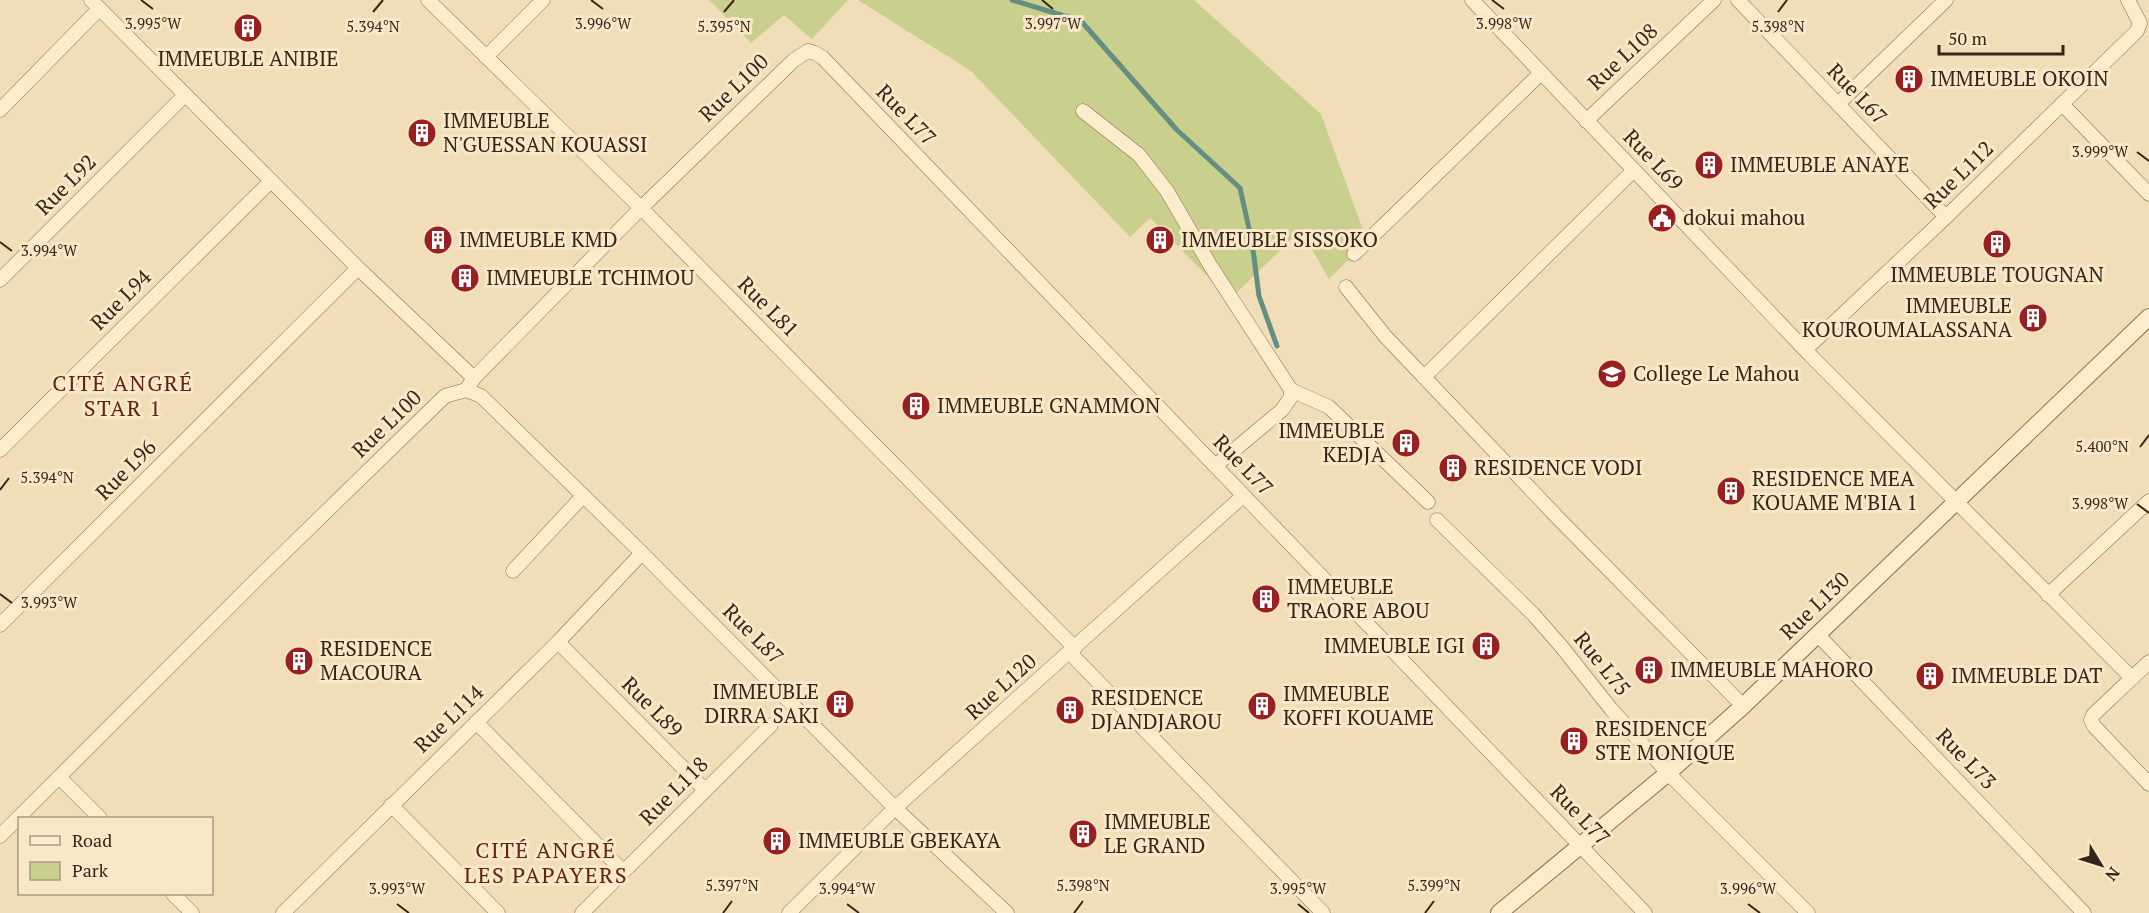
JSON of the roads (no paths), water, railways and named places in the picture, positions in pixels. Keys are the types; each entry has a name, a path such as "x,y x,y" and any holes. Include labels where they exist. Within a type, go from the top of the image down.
{"street":[{"name":"Rue L81","path":"428,0 640,208 1073,650 1323,913"},
{"path":"486,57 543,0"},
{"name":"Rue L69","path":"1472,0 1806,350 2132,678"},
{"name":"Rue L108","path":"1586,121 1714,0"},
{"name":"Rue L67","path":"1738,0 1946,217"},
{"path":"1838,104 1946,0"},
{"name":"Rue L112","path":"1806,350 1946,217 2139,27 2140,22 2128,0"},
{"path":"0,110 75,33 95,4 358,268 474,378"},
{"name":"Rue L100","path":"20,817 445,396 466,390 474,378 640,208 794,60 808,51"},
{"name":"Rue L77","path":"808,51 823,58 1646,913"},
{"path":"1354,254 1541,73"},
{"name":"Rue L92","path":"0,280 185,95"},
{"path":"2062,104 2149,194"},
{"path":"1083,111 1139,155 1167,190 1210,265 1291,390 1291,397 1282,410 1215,466"},
{"path":"1424,376 1635,170"},
{"name":"Rue L94","path":"0,450 271,181"},
{"name":"Rue L96","path":"0,625 358,268"},
{"path":"1346,286 1385,336 1558,518 1743,706"},
{"name":"Rue L130","path":"1499,913 1668,773 1743,706 2149,317"},
{"name":"Rue L87","path":"466,390 481,396 642,553 896,808 1007,913"},
{"path":"1291,390 1329,407 1428,502"},
{"path":"513,572 583,496"},
{"name":"Rue L120","path":"789,913 896,808 1243,496"},
{"path":"2048,595 2149,501"},
{"name":"Rue L75","path":"1437,520 1533,614 1611,709 1668,773 1808,913"},
{"name":"Rue L114","path":"282,913 558,642 642,553"},
{"name":"Rue L73","path":"1818,635 2084,913"},
{"name":"Rue L89","path":"558,642 705,790"},
{"path":"2149,662 2093,715 2091,720 2094,726 2149,784"},
{"path":"476,722 623,871"},
{"name":"Rue L118","path":"582,913 771,725"},
{"path":"60,778 98,817"},
{"path":"391,805 498,913"},
{"name":"Rue L100","path":"0,836 18,819"},
{"path":"174,895 192,913"}],"waterway":[{"path":"1012,0 1081,21 1176,129 1240,188 1252,242 1259,296 1277,346"}],"place":[{"name":"IMMEUBLE ANIBIE","path":"248,28"},
{"name":"IMMEUBLE OKOIN","path":"1909,79"},
{"name":"IMMEUBLE N'GUESSAN KOUASSI","path":"422,133"},
{"name":"IMMEUBLE ANAYE","path":"1709,165"},
{"name":"dokui mahou","path":"1662,218"},
{"name":"IMMEUBLE KMD","path":"438,240"},
{"name":"IMMEUBLE SISSOKO","path":"1160,240"},
{"name":"IMMEUBLE TOUGNAN","path":"1997,244"},
{"name":"IMMEUBLE TCHIMOU","path":"465,278"},
{"name":"IMMEUBLE KOUROUMALASSANA","path":"2033,318"},
{"name":"College Le Mahou","path":"1612,374"},
{"name":"IMMEUBLE GNAMMON","path":"916,406"},
{"name":"IMMEUBLE KEDJA","path":"1406,443"},
{"name":"RESIDENCE VODI","path":"1453,468"},
{"name":"RESIDENCE MEA KOUAME M'BIA 1","path":"1731,491"},
{"name":"IMMEUBLE TRAORE ABOU","path":"1266,599"},
{"name":"IMMEUBLE IGI","path":"1486,646"},
{"name":"RESIDENCE MACOURA","path":"299,661"},
{"name":"IMMEUBLE MAHORO","path":"1649,670"},
{"name":"IMMEUBLE DAT","path":"1930,676"},
{"name":"IMMEUBLE DIRRA SAKI","path":"840,704"},
{"name":"IMMEUBLE KOFFI KOUAME","path":"1262,706"},
{"name":"RESIDENCE DJANDJAROU","path":"1070,710"},
{"name":"RESIDENCE STE MONIQUE","path":"1574,741"},
{"name":"IMMEUBLE LE GRAND","path":"1083,834"},
{"name":"IMMEUBLE GBEKAYA","path":"777,841"}],"district":[{"name":"CITÉ ANGRÉ STAR 1","path":"123,396"},
{"name":"CITÉ ANGRÉ LES PAPAYERS","path":"546,862"}]}
